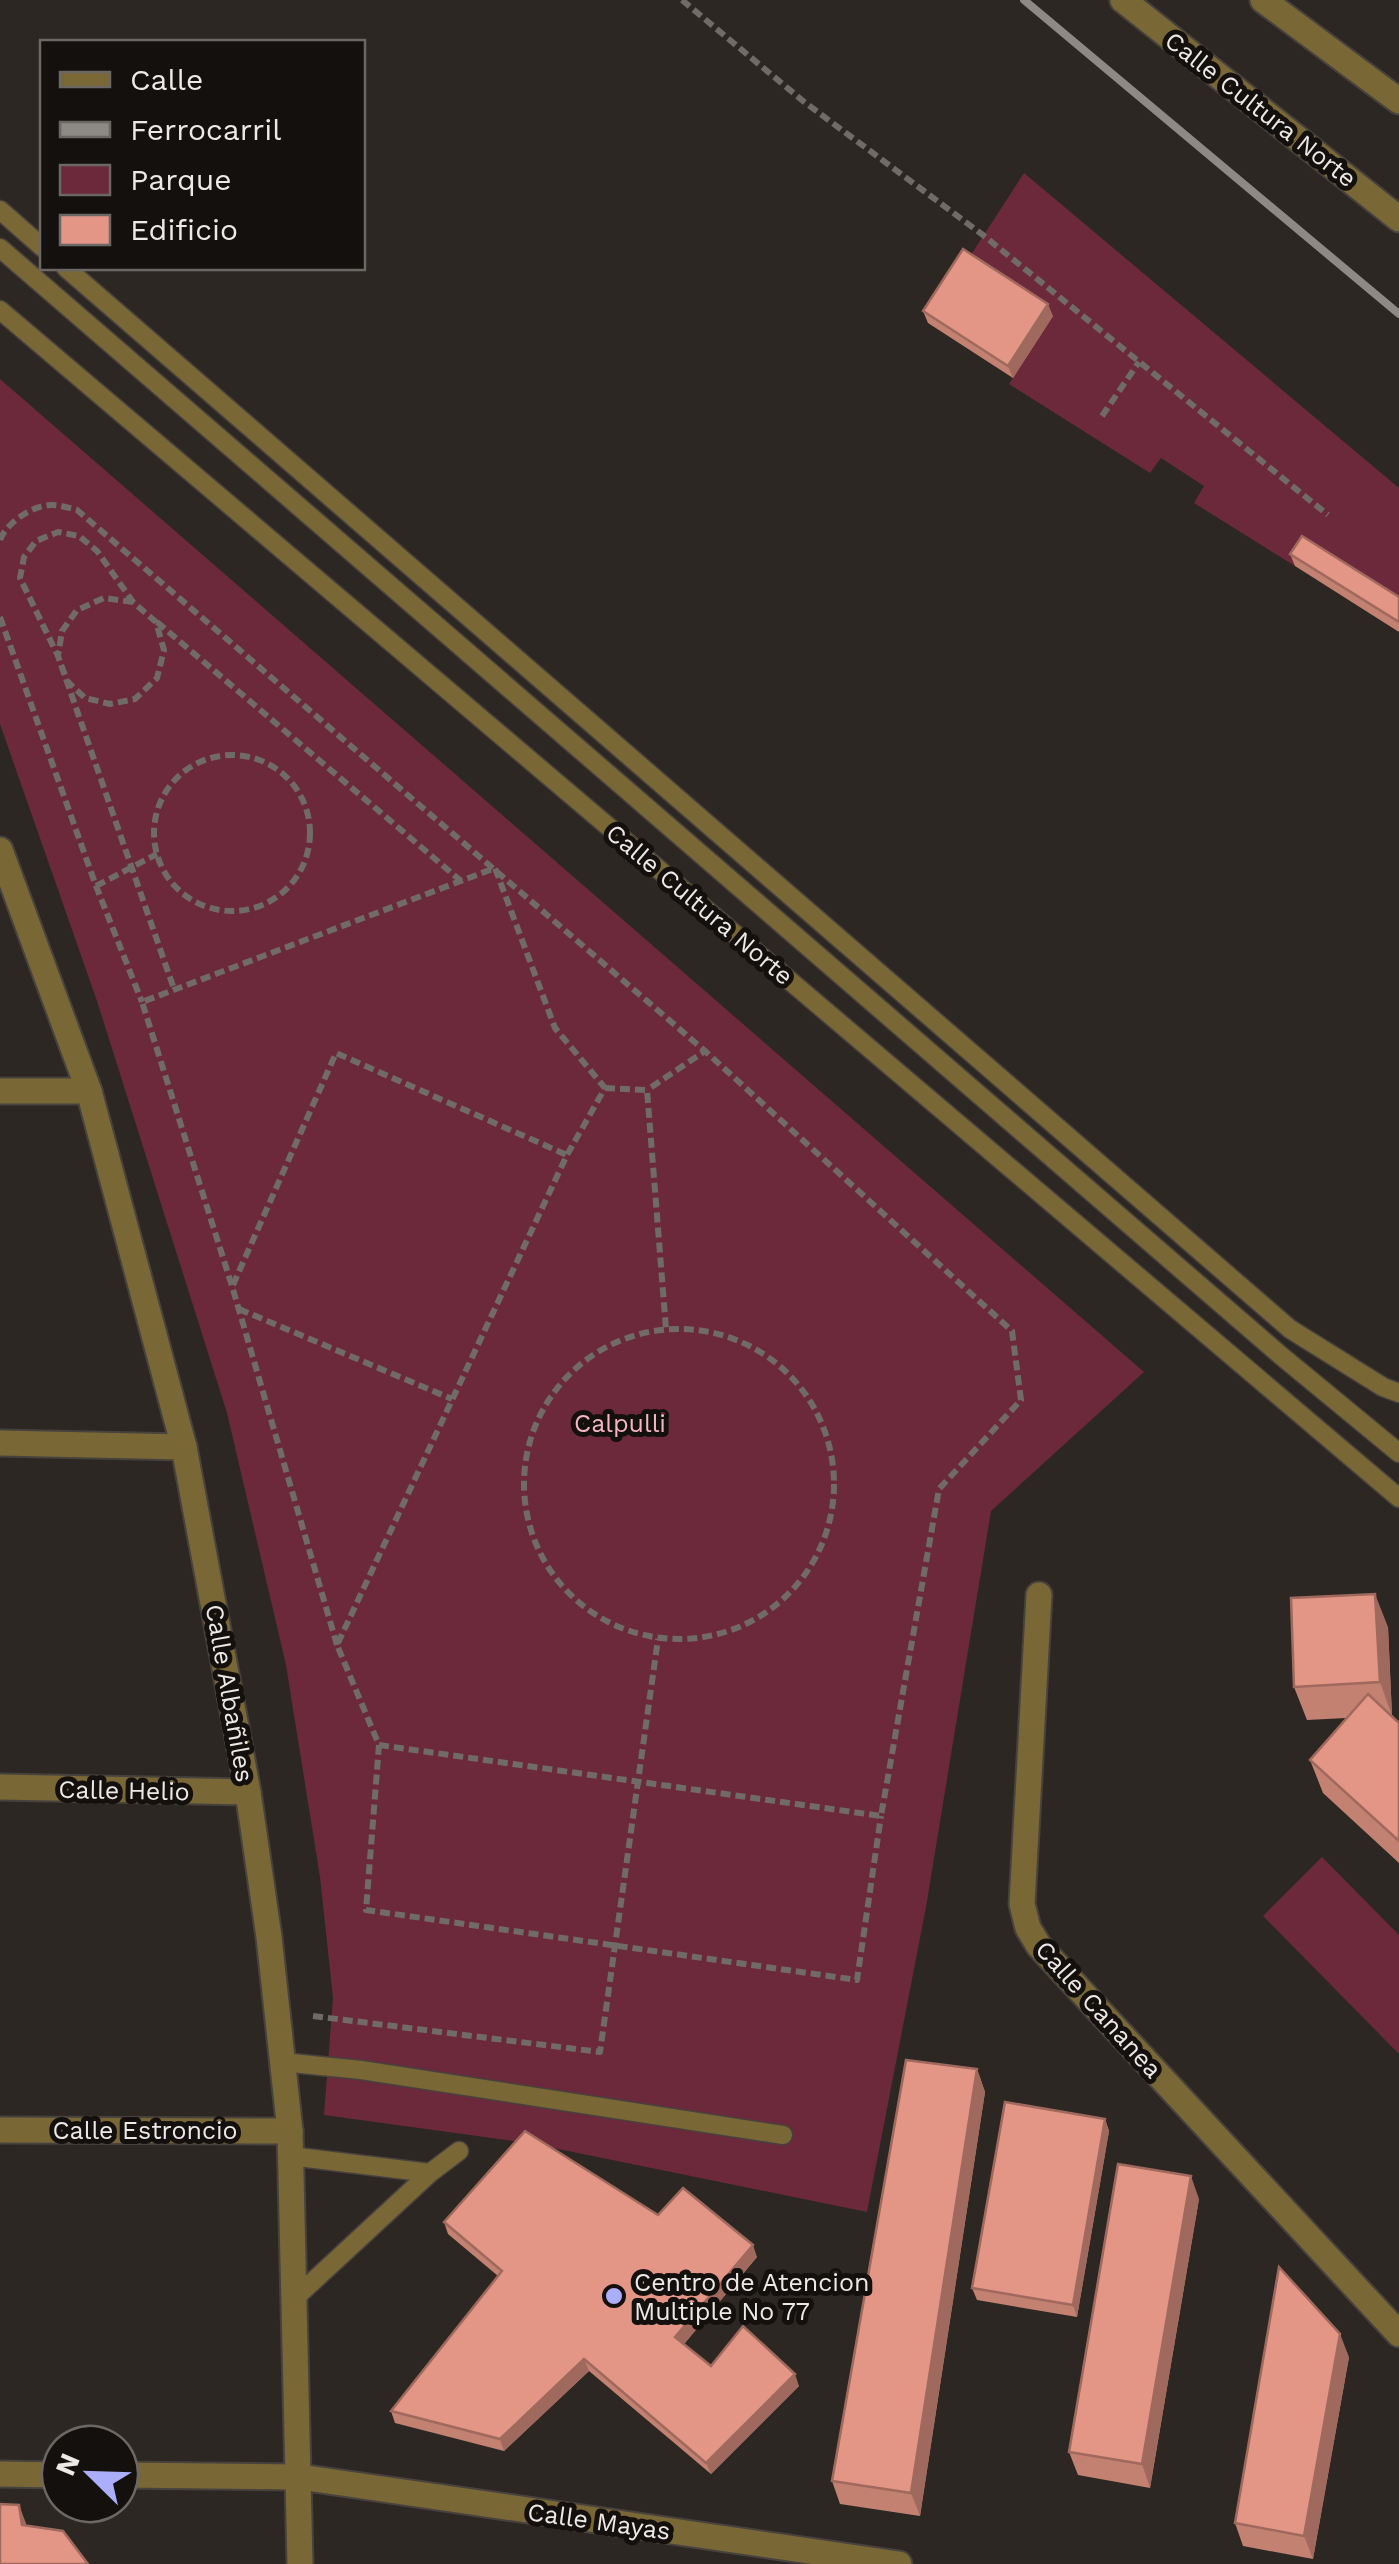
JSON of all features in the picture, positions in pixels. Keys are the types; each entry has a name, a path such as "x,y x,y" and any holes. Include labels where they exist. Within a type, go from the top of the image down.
{"street":[{"name":"Calle Cultura Norte","path":"1123,0 1399,219"},
{"path":"1264,0 1399,102"},
{"name":"Calle Albañiles","path":"0,850 89,1092 184,1447 248,1792 290,2144 300,2564"},
{"path":"0,1091 89,1092"},
{"path":"0,1443 184,1447"},
{"name":"Calle Cananea","path":"1038,1595 1022,1904 1028,1928 1038,1946 1399,2334"},
{"name":"Calle Helio","path":"0,1788 248,1792"},
{"name":"Calle Estroncio","path":"0,2130 290,2144"},
{"path":"0,2474 40,2475"},
{"name":"Calle Mayas","path":"140,2476 300,2478 899,2564"}],"lane":[{"path":"0,210 40,245"},
{"path":"0,248 1278,1354 1399,1453"},
{"path":"68,270 1290,1330 1382,1387 1399,1393"},
{"name":"Calle Cultura Norte","path":"0,310 1399,1498"},
{"path":"282,2062 361,2070 782,2135"},
{"path":"290,2144 430,2173"},
{"path":"295,2298 458,2151"}],"path":[{"path":"682,0 803,101 984,235 1328,515"},
{"path":"1102,416 1139,362"},
{"path":"0,540 1,534 24,514 50,504 77,510 705,1051 1012,1331 1021,1400 939,1489 856,1980 366,1910 379,1745 336,1645 232,1286 142,1002 96,886 0,616"},
{"path":"174,990 67,680 20,578 24,557 36,541 58,532 80,536 96,551 133,602 461,881"},
{"path":"58,656 62,631 77,610 104,598 133,602"},
{"path":"67,680 85,698 110,704 135,699 157,678 164,650 156,622"},
{"path":"218,756 248,756 274,766 295,786 307,812 310,840 301,868 284,891 259,906 231,912 206,907 184,896 166,876 157,854 154,829 160,804 172,782 192,765 218,756"},
{"path":"96,886 157,854"},
{"path":"142,1002 494,868"},
{"path":"494,868 555,1028 605,1088 646,1090 705,1051"},
{"path":"232,1286 336,1053 567,1156"},
{"path":"336,1645 567,1156 605,1088"},
{"path":"646,1090 666,1329"},
{"path":"238,1308 452,1398"},
{"path":"666,1329 697,1329 728,1336 756,1348 781,1366 803,1388 819,1415 830,1444 835,1476 826,1537 794,1590 772,1610 746,1625 718,1636 688,1640 658,1639 629,1632 578,1603 541,1556 530,1529 525,1499 524,1469 530,1440 559,1386 580,1364 606,1346 636,1334 666,1329"},
{"path":"277,2012 600,2052 658,1639"},
{"path":"379,1745 882,1816"}],"green space":[{"path":"1024,173 1399,488 1399,606 1306,549 1295,566 1194,503 1204,486 1161,458 1150,473 1009,384 1052,316 967,261"},
{"name":"Calpulli","path":"0,379 1144,1372 991,1511 926,1907 867,2212 529,2143 324,2115 333,1998 320,1877 286,1665 227,1413 97,1001 0,724"},
{"path":"1322,1857 1399,1935 1399,2054 1263,1916"}],"building":[{"path":"963,249 1048,304 1008,366 923,311"},
{"path":"1302,536 1399,597 1399,622 1290,554"},
{"path":"1375,1594 1380,1682 1294,1687 1291,1598"},
{"path":"1368,1694 1399,1723 1399,1841 1310,1760"},
{"path":"906,2060 977,2069 911,2493 832,2481"},
{"path":"1005,2102 1105,2119 1073,2305 972,2288"},
{"path":"525,2131 658,2215 683,2188 753,2245 675,2337 711,2366 743,2326 795,2374 706,2463 584,2359 500,2439 391,2411 502,2271 444,2222"},
{"path":"1118,2164 1191,2176 1142,2464 1069,2452"},
{"path":"1279,2267 1340,2334 1304,2536 1235,2523"},
{"path":"0,2504 19,2505 22,2525 63,2531 88,2564 0,2564"}],"railway":[{"path":"1024,0 1399,314"}],"place":[{"name":"Centro de Atencion Multiple No 77","path":"614,2296"}]}
